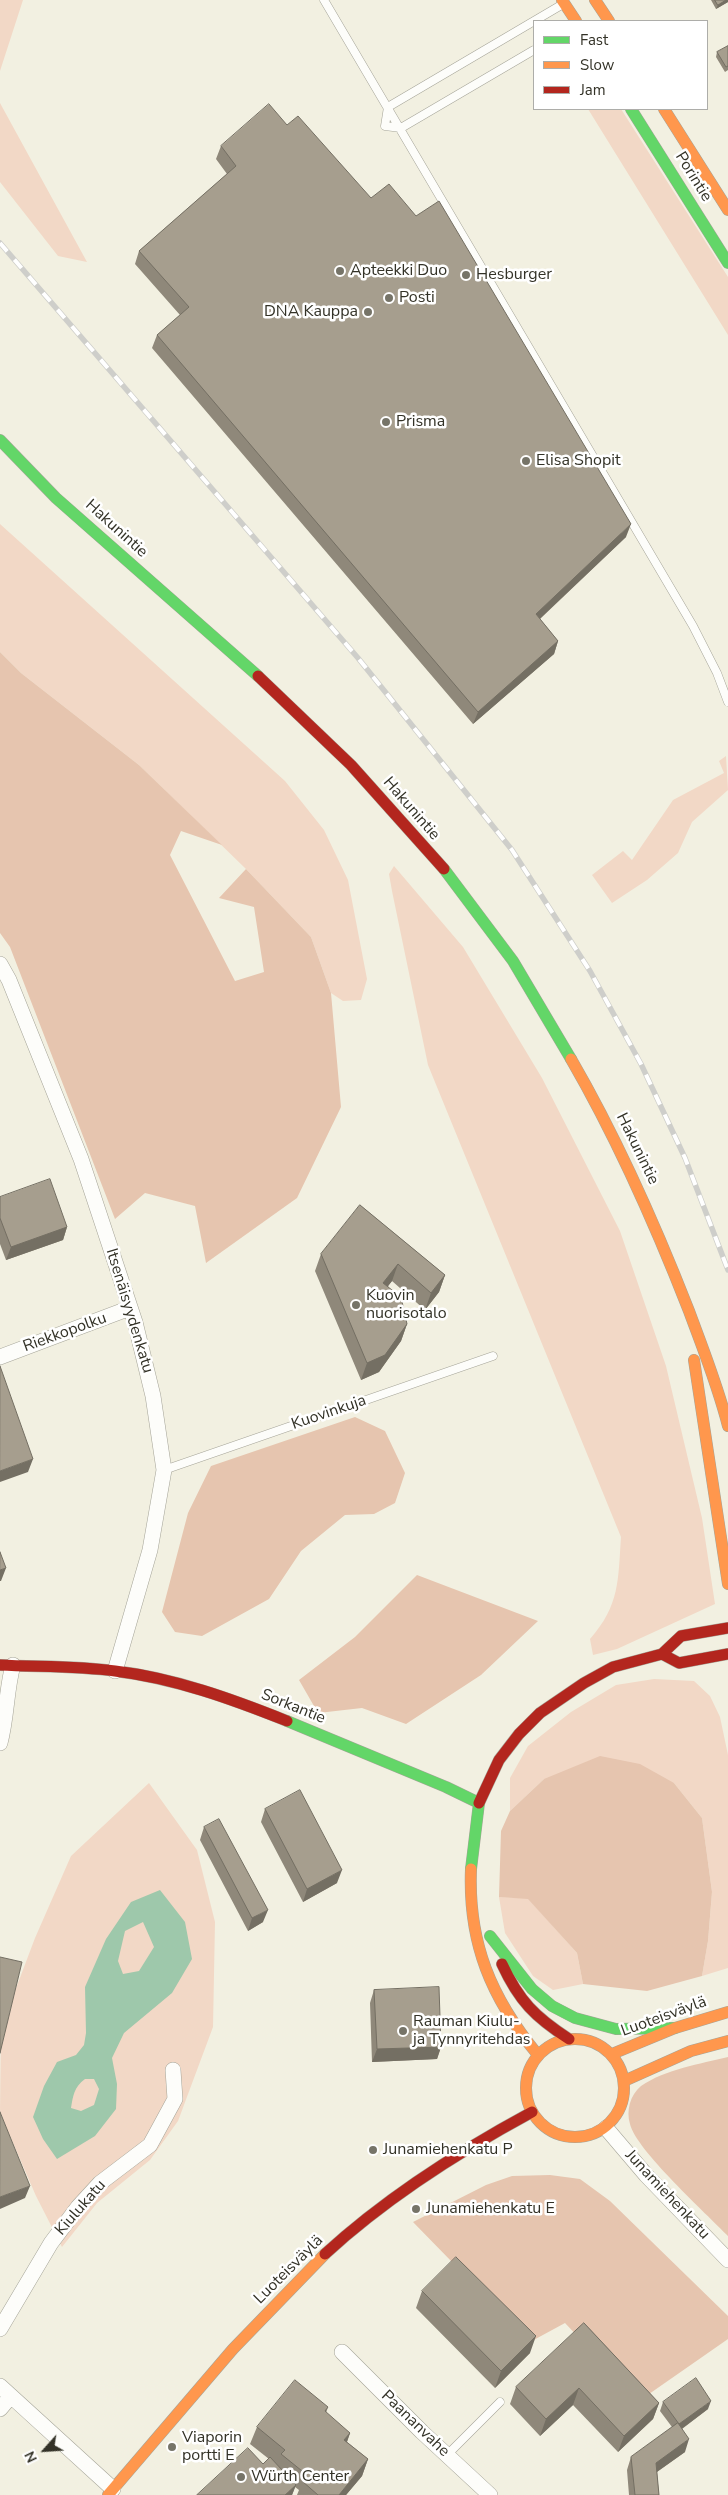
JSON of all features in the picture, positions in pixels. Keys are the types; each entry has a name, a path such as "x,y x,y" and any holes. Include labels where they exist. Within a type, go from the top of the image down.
{"main road":[{"path":"565,1 575,20"},
{"path":"598,8 608,20"},
{"name":"Porintie","path":"632,110 728,263"},
{"name":"Porintie","path":"665,110 728,210"},
{"name":"Hakunintie","path":"0,440 17,461 78,518 258,677 327,742 393,811 468,900 507,952 532,991 597,1105 629,1167 681,1290 723,1404 728,1426"},
{"name":"Hakunintie","path":"681,1290 699,1388 728,1584"},
{"path":"538,2055 520,2035 496,1996 475,1945 471,1889 471,1855 479,1803 499,1760 519,1734 540,1712 584,1683 613,1667 662,1654 681,1636 728,1628"},
{"path":"662,1654 678,1663 728,1654"},
{"name":"Sorkantie","path":"6,1665 115,1672 178,1684 230,1698 446,1787 479,1803"},
{"path":"471,1889 516,1996 537,2019 569,2039 594,2044 612,2054 624,2081 624,2095 620,2113 606,2128 595,2134 578,2138 556,2133 545,2127 532,2112 526,2083 531,2066 538,2055 559,2041 569,2039"},
{"path":"490,1936 532,1989 552,2006 575,2018 616,2029 675,2028"},
{"name":"Luoteisväylä","path":"612,2054 675,2028 728,2012"},
{"path":"624,2081 691,2051 728,2041"},
{"name":"Luoteisväylä","path":"114,2493 257,2325 313,2266 372,2216 404,2192 486,2138 532,2112"}],"street":[{"name":"Itsenäisyydenkatu","path":"0,964 9,980 81,1159 130,1308 154,1396 164,1470 150,1550 115,1672"},
{"name":"Riekkopolku","path":"0,1357 130,1308"},
{"path":"0,1743 5,1720 6,1665"},
{"name":"Kiulukatu","path":"0,2329 51,2243 78,2207 100,2183 150,2145 175,2099 173,2070"},
{"name":"Junamiehenkatu","path":"606,2128 646,2175 728,2260"},
{"name":"Paananvahe","path":"342,2352 490,2495"},
{"path":"0,2409 5,2391 114,2493"}],"lane":[{"path":"324,0 693,626 717,672 728,702"},
{"path":"533,20 565,1"},
{"path":"533,20 388,107 384,126 401,128 533,51"},
{"name":"Kuovinkuja","path":"164,1470 493,1356"},
{"path":"447,2455 500,2402"}],"shaded area":[{"path":"0,0 23,0 0,71"},
{"path":"0,103 87,262 58,256 0,182"},
{"path":"589,110 622,110 728,277 728,335"},
{"path":"0,524 285,781 324,830 348,880 367,979 361,1000 343,1001 331,993 311,937 246,869 139,765 21,673 0,652"},
{"path":"0,652 21,673 139,765 222,845 181,831 170,855 235,981 264,972 254,907 219,898 246,869 311,937 331,993 341,1107 297,1198 206,1263 195,1206 145,1193 115,1219 10,947 0,933"},
{"path":"726,756 728,790 692,822 678,853 647,880 612,903 592,875 623,851 632,860 673,800 724,773 719,761"},
{"path":"394,866 463,947 542,1078 620,1231 666,1366 702,1518 715,1604 617,1649 593,1655 590,1639 607,1615 616,1591 621,1537 428,1065 389,874"},
{"path":"355,1417 385,1431 405,1473 395,1503 374,1514 345,1515 301,1551 269,1599 202,1636 175,1632 162,1612 188,1513 211,1466"},
{"path":"417,1575 538,1621 481,1675 406,1724 362,1708 318,1713 299,1680 355,1637"},
{"path":"654,1679 694,1681 710,1696 720,1717 728,1755 728,1968 702,1976 708,1941 712,1892 702,1818 674,1783 544,1779 510,1811 510,1778 528,1746 571,1712 616,1685"},
{"path":"600,1756 640,1764 674,1783 702,1818 712,1892 708,1941 702,1976 647,1991 583,1984 577,1953 528,1899 499,1897 501,1831 510,1811 544,1779"},
{"path":"149,1783 197,1850 215,1922 213,2027 178,2121 150,2160 97,2203 62,2247 36,2196 0,2113 1,2028 35,1938 71,1856"},
{"path":"160,1890 185,1922 192,1959 172,1993 124,2033 112,2058 117,2084 116,2109 95,2136 57,2159 43,2139 33,2117 44,2086 57,2062 76,2055 84,2045 86,2033 85,1987 106,1939 131,1902","holes":["143,1922 154,1947 139,1971 123,1974 118,1961 125,1931","85,2079 94,2079 99,2089 94,2105 81,2111 71,2108 76,2089"]},
{"path":"499,1897 528,1898 577,1953 583,1984 553,1990 533,1976 505,1933"},
{"path":"728,2057 728,2236 658,2165 635,2135 628,2114 634,2094 641,2086 651,2080 683,2068"},
{"path":"550,2175 580,2179 610,2201 728,2316 728,2339 639,2401 565,2323 530,2342 413,2222 486,2185 512,2176"}],"building":[{"path":"715,0 726,0 718,5"},
{"path":"728,46 728,66 726,67 717,52"},
{"name":"Prisma","path":"269,104 287,125 298,116 371,198 389,184 416,216 439,201 631,524 536,614 558,641 478,712 157,335 189,307 139,251 236,166 221,146"},
{"path":"50,1179 67,1227 11,1247 0,1218 0,1197"},
{"name":"Kuovin nuorisotalo","path":"360,1205 445,1275 431,1293 398,1264 383,1283 401,1297 407,1324 385,1355 367,1363 321,1254"},
{"path":"0,1366 33,1459 0,1471"},
{"path":"0,1552 6,1568 0,1570"},
{"path":"300,1790 342,1870 307,1889 265,1809"},
{"path":"219,1819 268,1910 252,1918 204,1827"},
{"path":"0,1957 22,1962 0,2053"},
{"name":"Rauman Kiulu- ja Tynnyritehdas","path":"439,1987 441,2047 377,2049 374,1990"},
{"path":"0,2112 30,2186 0,2197"},
{"path":"456,2257 536,2336 501,2371 422,2291"},
{"path":"584,2323 659,2403 624,2436 579,2388 546,2419 516,2387"},
{"path":"696,2378 711,2401 679,2424 663,2402"},
{"path":"295,2380 328,2407 325,2411 350,2433 344,2440 368,2459 339,2495 318,2495 302,2481 307,2475 281,2454 285,2450 257,2427"},
{"path":"678,2423 689,2439 656,2463 659,2495 635,2495 631,2457"},
{"path":"248,2448 263,2464 270,2457 296,2485 285,2495 197,2495"}],"railway":[{"path":"0,243 358,658 512,850 590,971 641,1064 685,1158 728,1270"}],"traffic: fast":[{"path":"632,110 728,263"},
{"path":"0,440 56,498 258,676"},
{"path":"444,869 513,961 571,1059"},
{"path":"287,1721 446,1787 479,1803 471,1869"},
{"path":"490,1936 532,1989 552,2006 575,2018 616,2029 675,2028"}],"traffic: slow":[{"path":"562,0 575,20"},
{"path":"595,0 608,20"},
{"path":"665,110 728,210"},
{"path":"571,1059 620,1151 663,1246 705,1354 720,1396 728,1426"},
{"path":"694,1360 728,1584"},
{"path":"471,1869 471,1896 474,1921 478,1945 486,1968 495,1991 507,2012 538,2055"},
{"path":"612,2054 675,2028 728,2012"},
{"path":"575,2039 594,2043 610,2053 620,2069 624,2088 620,2107 610,2123 594,2133 575,2137 556,2133 540,2123 530,2107 526,2088 530,2069 540,2053 556,2043 575,2039"},
{"path":"624,2081 691,2051 728,2041"},
{"path":"108,2495 233,2349 325,2254"}],"traffic: jam":[{"path":"258,676 351,765 444,869"},
{"path":"479,1803 499,1760 519,1734 540,1713 584,1683 613,1667 662,1654 681,1636 728,1628"},
{"path":"662,1654 679,1663 728,1654"},
{"path":"0,1665 86,1668 137,1674 202,1690 287,1721"},
{"path":"502,1964 508,1977 529,2007 569,2039"},
{"path":"325,2254 373,2213 450,2159 532,2112"}],"place":[{"name":"Apteekki Duo","path":"340,271"},
{"name":"Hesburger","path":"466,275"},
{"name":"Posti","path":"389,298"},
{"name":"DNA Kauppa","path":"368,312"},
{"name":"Prisma","path":"386,422"},
{"name":"Elisa Shopit","path":"526,461"},
{"name":"Kuovin nuorisotalo","path":"356,1305"},
{"name":"Rauman Kiulu- ja Tynnyritehdas","path":"403,2031"},
{"name":"Junamiehenkatu P","path":"373,2150"},
{"name":"Junamiehenkatu E","path":"416,2209"},
{"name":"Viaporin portti E","path":"172,2447"},
{"name":"Würth Center","path":"241,2477"}]}
